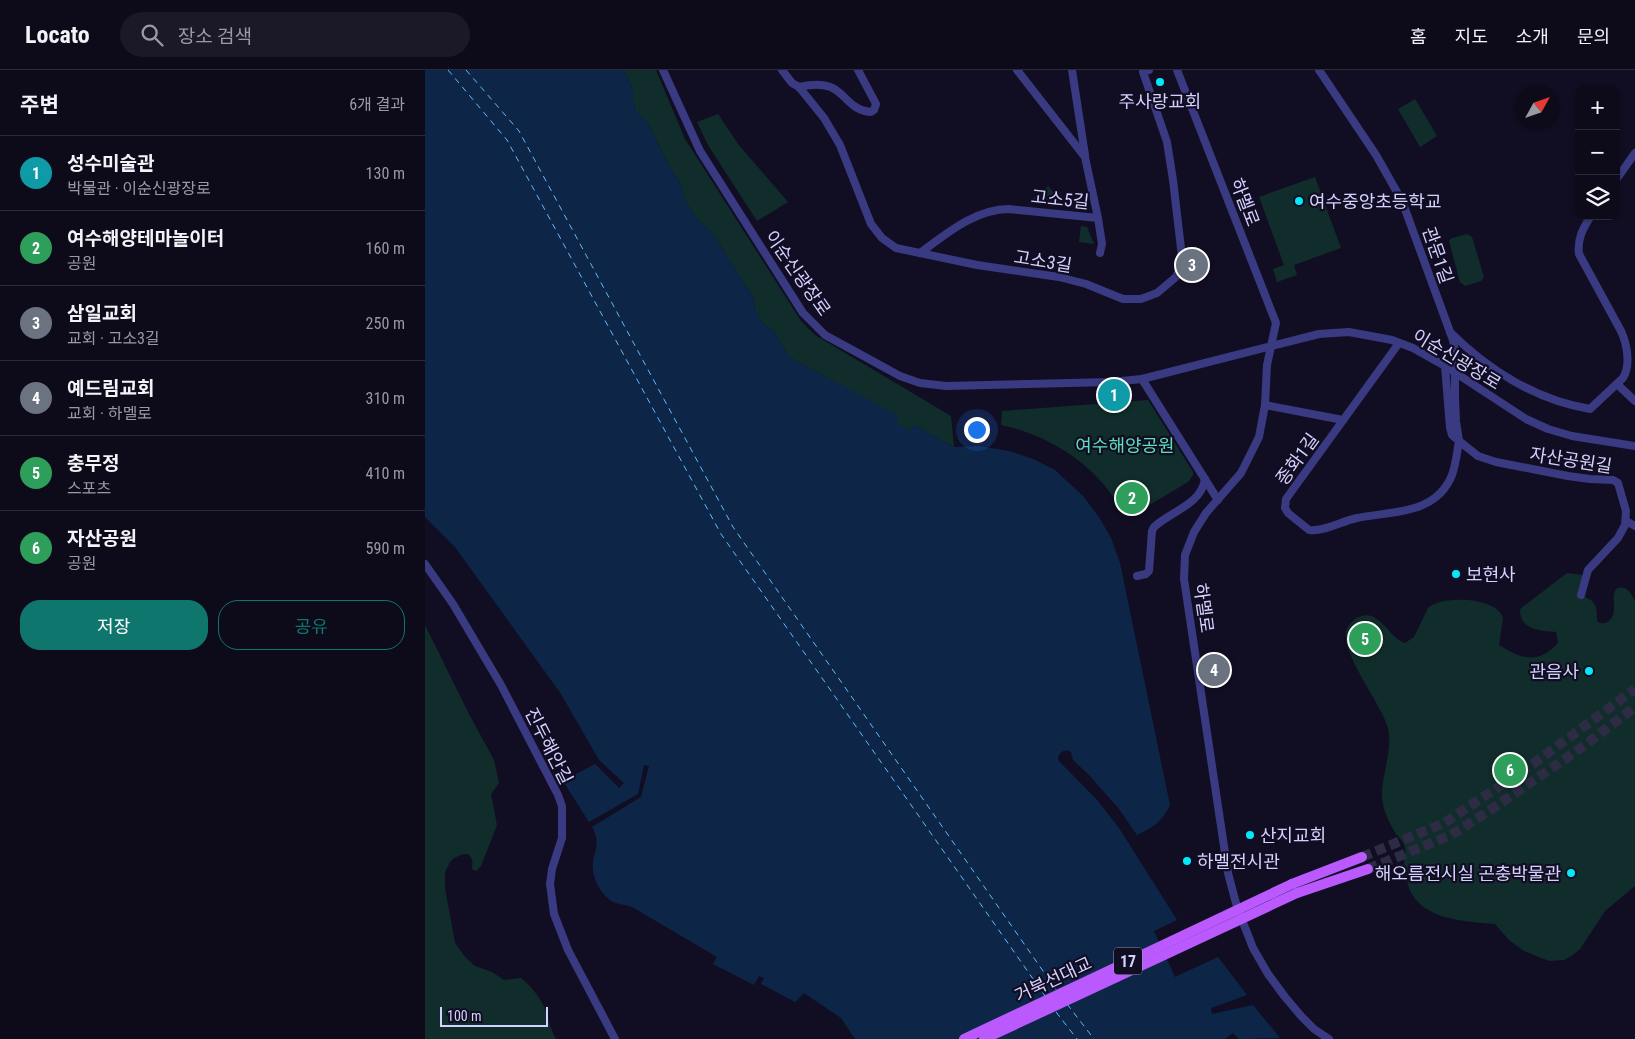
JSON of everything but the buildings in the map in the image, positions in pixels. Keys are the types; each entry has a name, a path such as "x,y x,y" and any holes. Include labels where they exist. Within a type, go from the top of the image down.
{"main road":[{"name":"17","path":"1294,889 1362,857"},
{"name":"17","path":"1294,889 1368,869"},
{"name":"거북선대교","path":"964,1039 1294,889"},
{"name":"거북선대교","path":"984,1039 1294,889"}],"street":[{"name":"이순신광장로","path":"663,70 700,151 801,311 825,335 904,378 941,386 1111,382 1142,378 1271,345 1336,332 1368,335 1399,342 1445,366 1536,425 1572,436 1635,446"},
{"name":"고소3길","path":"782,70 799,87 824,118 840,145 867,217 874,230 890,245 977,265 1065,278 1086,284 1123,299 1141,299 1153,295 1166,287 1180,270 1183,257 1167,142 1143,72 1149,70"},
{"path":"799,87 815,84 828,85 838,90 858,108 871,112 876,104 858,70"},
{"name":"고소5길","path":"920,253 969,220 995,210 1009,209 1097,218 1085,157 1017,70"},
{"path":"1073,70 1085,157"},
{"name":"하멜로","path":"1177,70 1276,325 1267,365 1265,406 1260,433 1248,462 1238,477 1202,518 1192,536 1185,555 1184,575 1229,873 1243,923 1259,958 1285,997 1308,1023 1329,1039"},
{"name":"관문1길","path":"1319,70 1376,155 1406,209 1450,332 1455,352 1455,399 1459,441"},
{"path":"1620,175 1635,153"},
{"path":"1097,218 1102,244 1100,253"},
{"path":"1450,332 1480,359 1502,374 1564,403 1591,409 1626,373 1626,345 1621,331 1579,257 1580,236 1588,220"},
{"name":"종화1길","path":"1399,342 1285,502 1285,508 1288,513 1309,530 1355,519 1401,512 1431,501 1440,494 1451,477 1459,441"},
{"name":"자산공원길","path":"1445,366 1450,428 1453,436 1478,456 1496,462 1568,476 1613,480 1618,483 1626,511 1626,521 1619,538 1588,570 1581,594"},
{"path":"1142,378 1218,500"},
{"path":"1617,384 1635,401"},
{"path":"1265,406 1343,420"},
{"path":"1137,576 1146,574 1149,571 1153,527 1196,497 1202,490 1205,479"},
{"path":"1626,511 1635,511"},
{"path":"1626,521 1635,526"},
{"name":"진두해안길","path":"425,564 453,604 501,685 558,795 561,806 561,838 552,869 550,884 554,914 568,950 615,1039"}],"green space":[{"path":"624,70 656,70 685,139 801,321 815,335 951,416 954,447 914,425 911,432 895,423 898,416 789,357 773,330 766,326 759,318 755,309 754,299 712,233 696,218 687,204 679,182 649,125 636,111 633,91"},
{"path":"1415,99 1437,136 1420,147 1398,109"},
{"path":"718,114 738,144 788,202 757,221 708,145 697,122"},
{"path":"1315,177 1341,248 1294,265 1297,275 1277,282 1273,269 1284,265 1259,197"},
{"path":"1048,186 1064,205 1064,207 1029,203"},
{"path":"1081,226 1087,227 1094,244 1079,242"},
{"path":"1467,234 1472,237 1484,277 1481,281 1465,286 1460,282 1449,241 1452,238"},
{"name":"여수해양공원","path":"1148,400 1193,472 1193,475 1188,482 1131,516 1125,513 1108,489 1076,458 1053,444 1027,432 1001,425 1002,411"},
{"path":"1567,573 1583,575 1579,593 1596,606 1597,621 1599,622 1602,623 1610,620 1613,615 1616,589 1625,588 1630,592 1635,601 1635,886 1605,911 1580,949 1564,960 1549,961 1524,951 1509,940 1495,924 1446,917 1434,913 1415,899 1409,888 1404,866 1405,847 1388,820 1382,800 1382,786 1389,745 1388,728 1349,652 1346,631 1355,619 1370,616 1405,643 1414,637 1428,608 1445,601 1469,600 1491,606 1499,611 1503,618 1499,645 1515,654 1529,658 1536,657 1543,655 1558,643 1556,632 1537,630 1527,625 1523,621 1520,609"},
{"path":"425,625 494,760 499,783 491,794 497,825 481,866 476,871 472,869 471,857 468,854 463,854 450,862 445,872 445,888 455,943 465,957 475,966 492,972 504,980 521,978 525,981 543,1005 556,1039 425,1039"}],"water":[{"path":"425,70 624,70 633,91 636,111 649,125 679,182 687,204 696,218 712,233 754,299 755,309 759,318 766,326 773,330 789,357 899,416 896,423 910,431 914,425 954,447 979,446 1009,451 1033,459 1055,470 1083,496 1099,517 1111,538 1120,563 1170,805 1157,823 1137,835 1119,809 1073,760 1071,752 1066,750 1062,752 1058,760 1098,801 1119,828 1177,920 1154,931 1175,977 1218,957 1247,995 1211,1008 1212,1014 1253,1005 1280,1038 1239,1039 1233,1033 1225,1039 855,1039 841,1018 804,993 795,1002 761,984 764,978 759,976 754,985 713,964 717,957 632,907 615,903 602,893 593,872 597,841 592,827 641,797 649,766 644,765 638,794 589,822 563,781 595,764 619,788 624,783 599,760 561,694 455,547 425,517"}],"ferry route":[{"path":"448,70 507,140 721,534 1045,996"},
{"path":"466,70 519,131 733,527 1057,991"},
{"path":"1067,1004 1094,1039"},
{"path":"1056,1012 1077,1039"}],"tunnel":[{"path":"1362,857 1444,823 1533,764 1635,689"},
{"path":"1368,869 1451,835 1581,748 1635,707"}],"place":[{"name":"주사랑교회","path":"1160,82"},
{"name":"여수중앙초등학교","path":"1299,201"},
{"name":"삼일교회","path":"1192,265"},
{"name":"성수미술관","path":"1114,395"},
{"name":"여수해양테마놀이터","path":"1132,498"},
{"name":"보현사","path":"1456,574"},
{"name":"충무정","path":"1365,639"},
{"name":"예드림교회","path":"1214,670"},
{"name":"관음사","path":"1589,671"},
{"name":"자산공원","path":"1510,770"},
{"name":"산지교회","path":"1250,835"},
{"name":"하멜전시관","path":"1187,861"},
{"name":"해오름전시실 곤충박물관","path":"1571,873"}]}
